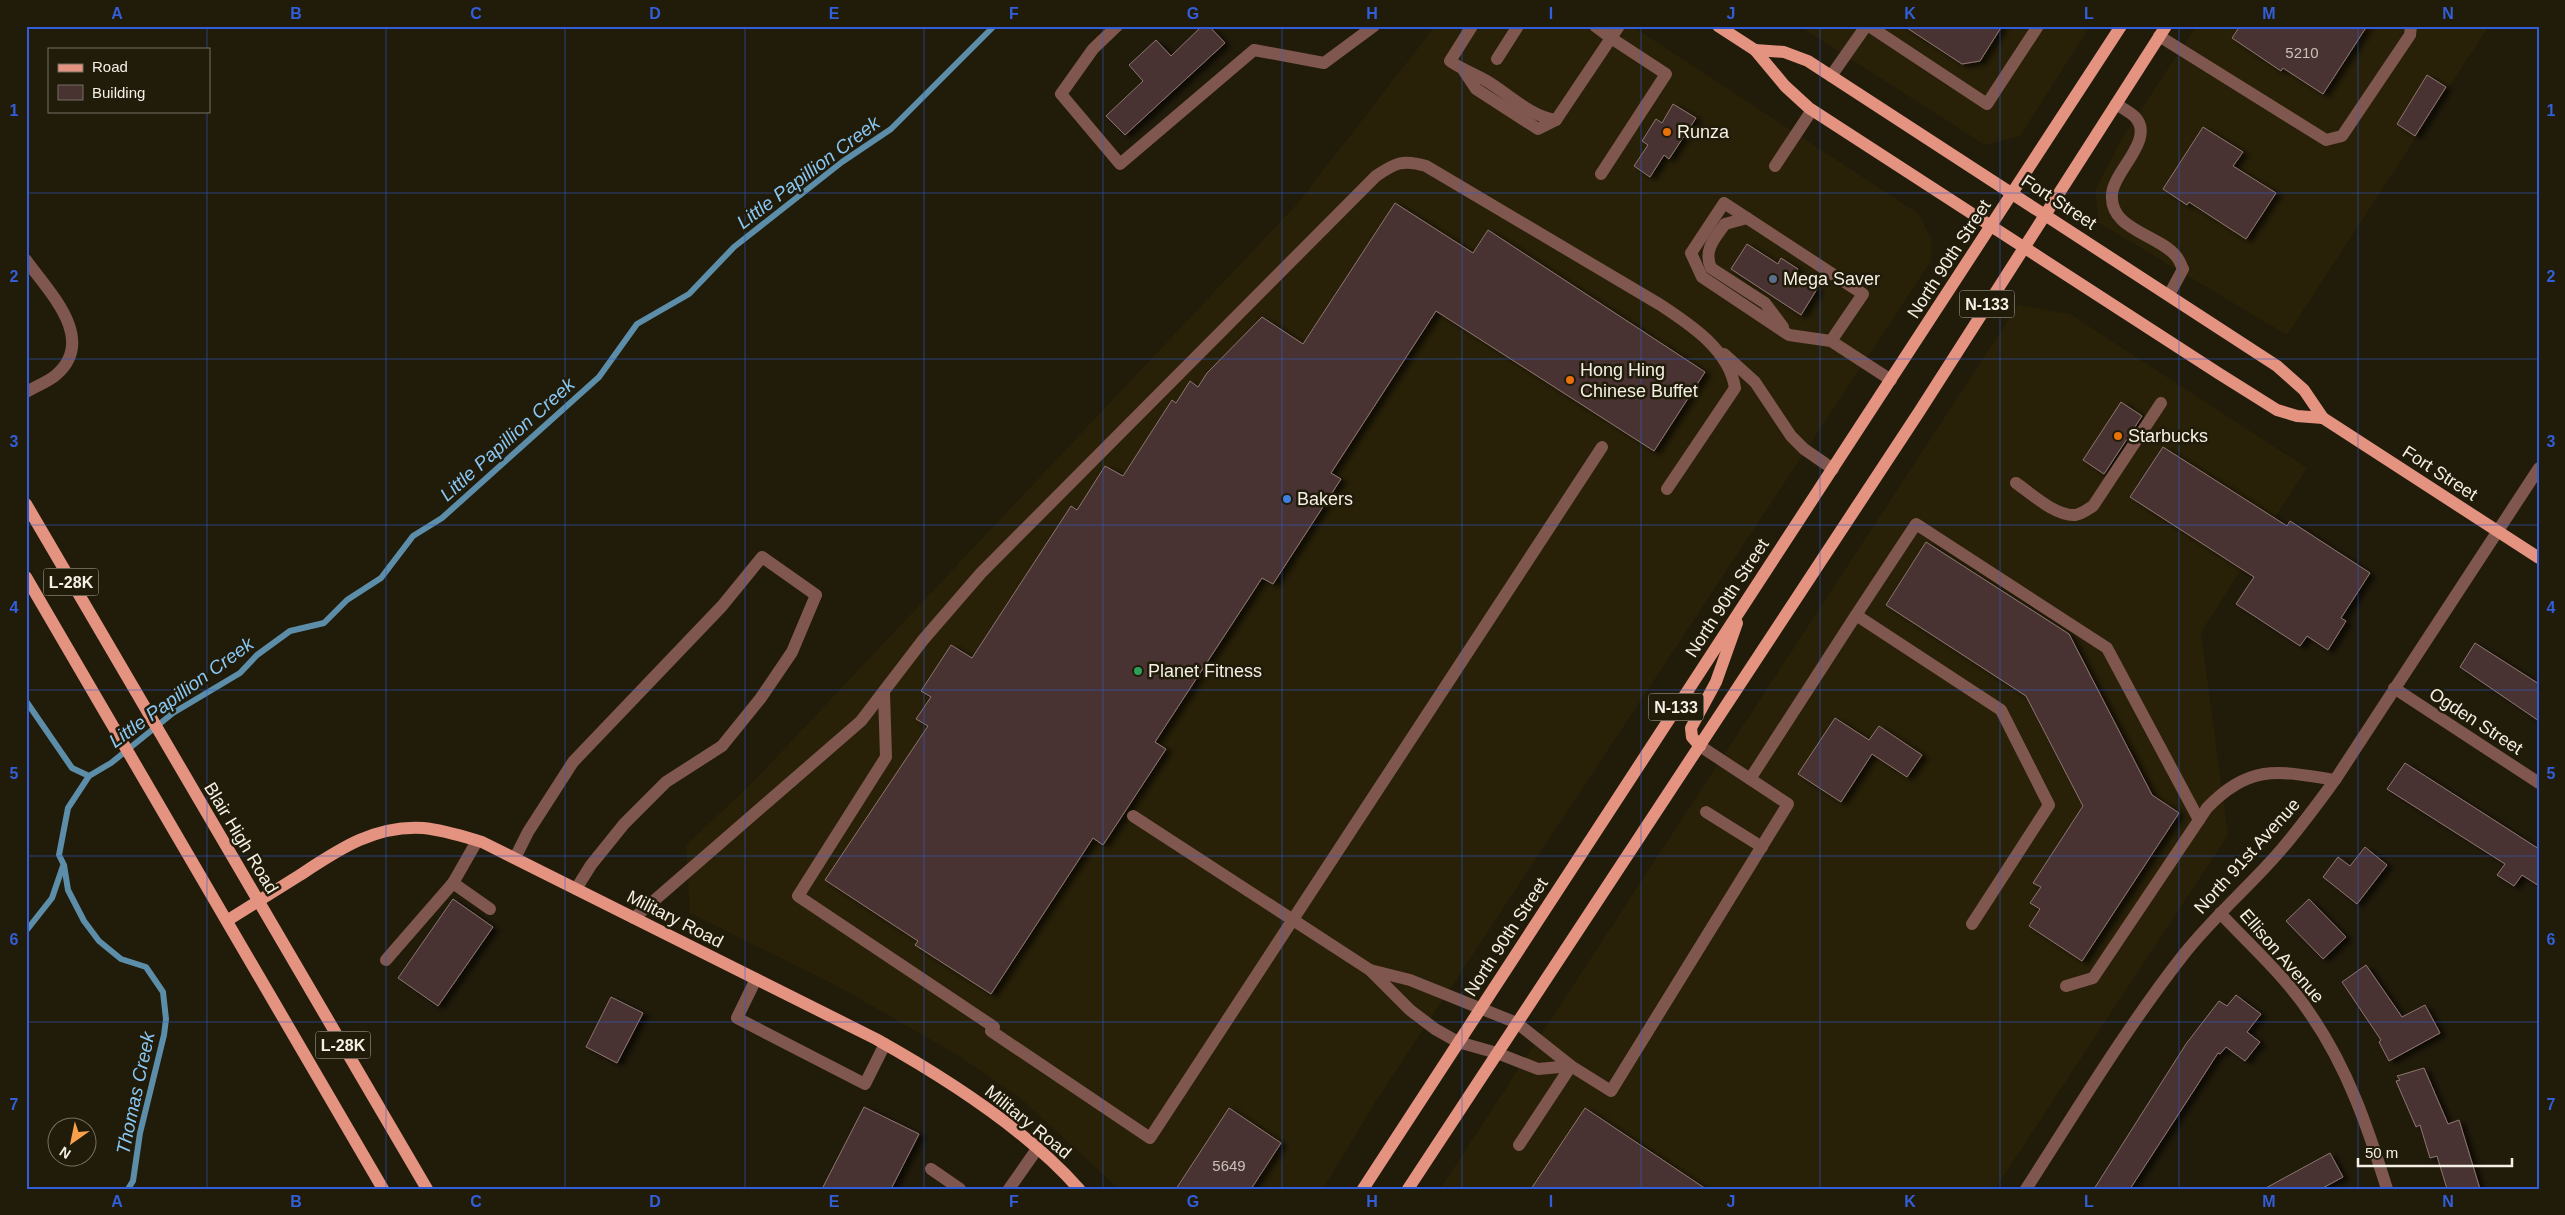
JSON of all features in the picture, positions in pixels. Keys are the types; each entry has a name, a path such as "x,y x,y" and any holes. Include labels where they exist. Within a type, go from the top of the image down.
{"main road":[{"name":"Fort Street","path":"1718,26 1755,50 1785,86 1812,110 2277,410 2298,416 2323,418"},
{"name":"North 90th Street","path":"1363,1189 2121,26"},
{"name":"N-133","path":"1408,1189 1700,746 2163,31"},
{"name":"Fort Street","path":"1755,50 1784,52 1808,61 2013,193 2277,366 2304,390 2323,418 2539,558"},
{"name":"Blair High Road","path":"26,504 427,1189"},
{"name":"L-28K","path":"26,577 228,920 383,1189"},
{"path":"1700,746 1692,737 1691,728 1716,682 1745,602"},
{"name":"Military Road","path":"228,920 338,850 376,833 422,828 453,832 515,858 885,1044 921,1064 973,1099 1037,1149 1079,1189"}],"street":[{"path":"1117,26 1093,48 1061,94 1120,164 1254,50 1324,63 1374,26"},
{"path":"1472,26 1450,61 1464,71 1483,78 1543,118 1556,120 1619,26"},
{"path":"1497,59 1518,26"},
{"path":"1595,26 1666,74 1601,174"},
{"path":"1831,76 1867,26 1987,104 2038,26"},
{"path":"2163,31 2326,140 2342,136 2410,35 2411,26"},
{"path":"2116,104 2136,117 2140,128 2139,143 2116,181 2112,194 2114,203 2126,224 2175,255 2183,269 2170,295"},
{"path":"1775,166 1812,110"},
{"path":"634,918 833,748 861,721 922,640 981,573 1376,176 1393,164 1410,162 1426,166 1659,304 1709,342 1755,382 1791,436 1804,449 1833,469"},
{"path":"1831,341 1863,294 1724,203 1691,253 1702,277 1789,335 1831,341 1891,380"},
{"path":"1747,218 1725,224 1708,250 1707,259 1711,268 1765,303 1789,335"},
{"path":"26,260 67,318 73,331 74,345 69,359 57,374 26,392"},
{"path":"1667,490 1735,388 1733,376 1726,361 1709,342"},
{"path":"2016,483 2064,513 2076,515 2084,512 2093,506 2161,404"},
{"path":"884,692 886,757 798,896 1150,1138 1602,447"},
{"name":"North 91st Avenue","path":"2026,1189 2122,1039 2184,955 2220,913 2272,860 2307,819 2335,780 2539,468"},
{"path":"1750,780 1916,524 2107,648 2199,820"},
{"path":"515,858 528,832 573,762 722,606 762,557 816,595 792,652 760,699 722,746 666,782 624,824 591,865 576,890"},
{"path":"1856,615 2001,710 2049,805 1972,924"},
{"name":"Ogden Street","path":"2394,688 2539,783"},
{"path":"1370,970 1410,980 1517,1023 1571,1066 1611,1091 1788,804 1700,746"},
{"path":"2066,986 2093,978 2199,820 2222,793 2249,776 2284,772 2335,780"},
{"path":"1706,812 1762,847"},
{"path":"1133,816 1370,970 1410,1010 1435,1029 1458,1042 1497,1053 1538,1069 1571,1066"},
{"path":"386,960 453,883 477,841"},
{"path":"453,883 490,909"},
{"name":"Ellison Avenue","path":"2220,913 2288,985 2311,1014 2330,1045 2349,1080 2364,1117 2388,1189"},
{"path":"756,979 737,1018 865,1084 885,1044"},
{"path":"1518,1145 1571,1066"},
{"path":"1009,1189 1037,1149"},
{"path":"931,1169 960,1189"}],"shaded area":[{"path":"1435,26 1632,26 1919,214 1931,239 1931,261 1376,1101 1323,1189 1119,1189 1021,1099 959,1056 839,987 690,913 686,845 752,783 1297,204"},
{"path":"1799,26 2090,26 2020,136 1985,145"},
{"path":"2196,26 2489,26 2287,335 2099,223 2095,191 2121,140"},
{"path":"2018,305 2070,314 2307,468 2201,632 2228,835 1995,1189 1440,1189"}],"building":[{"path":"1202,26 1209,26 1225,43 1125,135 1106,116 1143,81 1129,65 1156,40 1171,56"},
{"path":"1904,26 2002,26 1980,61 1962,64"},
{"path":"2240,26 2367,26 2323,94 2283,68 2281,71 2232,38"},
{"path":"2427,75 2446,87 2415,136 2397,124"},
{"name":"Runza","path":"1673,104 1696,118 1669,159 1664,155 1650,177 1634,166 1648,145 1642,141 1656,119 1662,123"},
{"path":"2203,127 2243,152 2233,166 2276,193 2246,239 2189,202 2187,205 2163,189"},
{"path":"1395,203 1473,253 1488,230 1705,372 1654,451 1436,311 1331,473 1341,479 1273,584 1262,578 1155,742 1166,749 1103,845 1093,838 991,994 915,945 918,941 825,880 928,726 916,719 931,697 921,691 951,645 972,658 1071,506 1077,510 1105,466 1123,476 1172,400 1176,403 1190,381 1198,387 1207,373 1262,317 1303,344"},
{"name":"Mega Saver","path":"1747,244 1778,264 1781,258 1798,269 1794,274 1817,289 1801,315 1731,269"},
{"name":"Starbucks","path":"2121,402 2142,416 2104,474 2083,460"},
{"path":"2163,447 2287,526 2290,521 2370,573 2341,618 2346,621 2328,650 2307,636 2300,646 2236,604 2254,577 2130,497"},
{"path":"1926,542 2069,634 2152,795 2179,813 2082,961 2029,926 2040,909 2030,903 2041,887 2033,883 2083,806 2026,696 1886,605"},
{"path":"2475,643 2539,684 2539,721 2460,667"},
{"path":"1835,718 1869,740 1879,726 1922,755 1907,777 1872,754 1841,802 1798,774"},
{"path":"2405,763 2539,849 2539,886 2522,875 2514,886 2497,875 2505,864 2387,789"},
{"path":"2365,847 2387,865 2357,904 2323,877 2338,857 2350,866"},
{"path":"453,899 493,927 438,1006 398,978"},
{"path":"2309,899 2346,937 2323,959 2286,921"},
{"path":"2366,965 2402,1017 2425,1005 2440,1033 2389,1061 2379,1042 2381,1040 2342,982"},
{"path":"2236,995 2261,1014 2247,1032 2260,1042 2245,1061 2226,1047 2220,1054 2218,1053 2130,1189 2094,1189 2186,1044 2219,1001 2227,1006"},
{"path":"611,997 643,1013 617,1063 586,1047"},
{"path":"2424,1068 2448,1124 2459,1120 2480,1189 2447,1189 2437,1156 2430,1158 2420,1125 2416,1127 2396,1081 2400,1080 2397,1076"},
{"path":"864,1107 919,1134 891,1189 822,1189"},
{"path":"1229,1108 1281,1143 1251,1189 1176,1189"},
{"path":"1585,1108 1706,1189 1531,1189"},
{"path":"2330,1153 2343,1177 2321,1189 2264,1189"}],"waterway":[{"name":"Little Papillion Creek","path":"128,1189 133,1181 140,1133 164,1035 166,1019 163,992 146,967 121,959 99,941 84,921 68,890 64,865 59,855 68,808 89,776 111,763 173,713 240,673 257,655 290,631 324,623 347,600 381,578 413,536 442,518 599,377 637,324 689,294 734,247 842,162 891,129 994,26"},
{"path":"26,701 72,768 89,776"},
{"path":"26,931 52,898 63,866"}],"place":[{"name":"Runza","path":"1667,132"},
{"name":"Mega Saver","path":"1773,279"},
{"name":"Hong Hing Chinese Buffet","path":"1570,380"},
{"name":"Starbucks","path":"2118,436"},
{"name":"Bakers","path":"1287,499"},
{"name":"Planet Fitness","path":"1138,671"}],"water label":[{"name":"Thomas Creek","path":"135,1093"}]}
